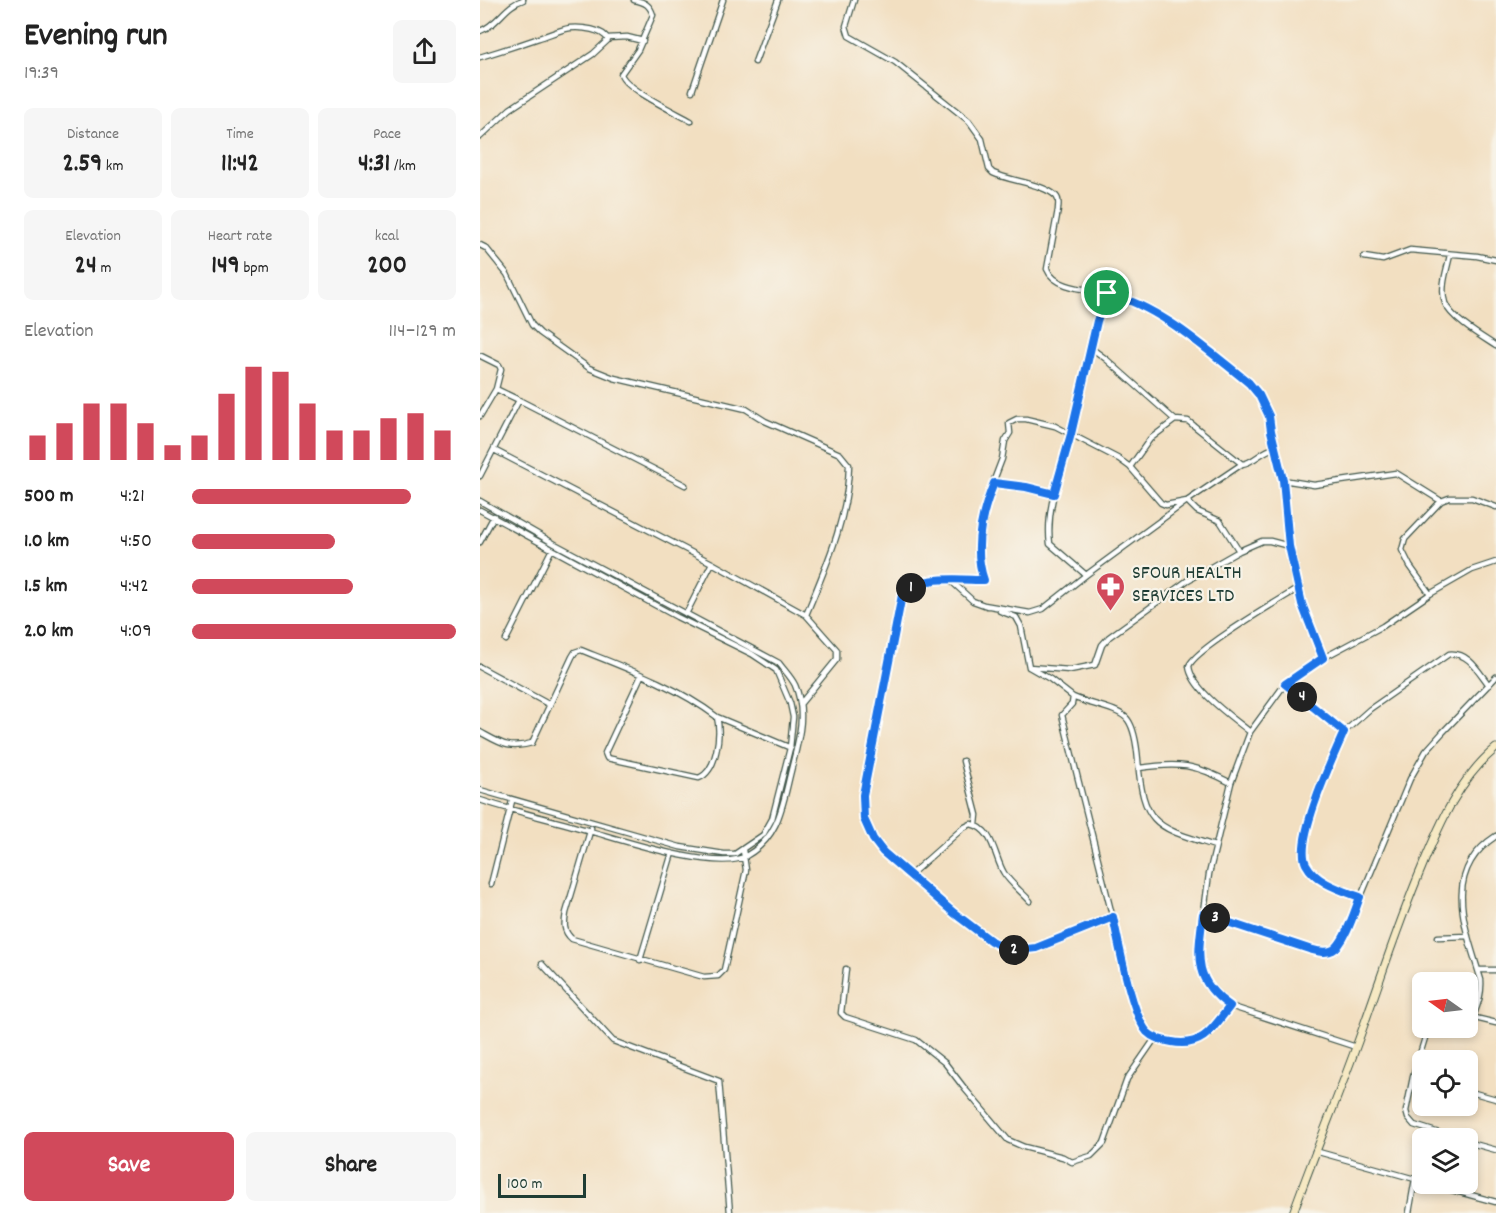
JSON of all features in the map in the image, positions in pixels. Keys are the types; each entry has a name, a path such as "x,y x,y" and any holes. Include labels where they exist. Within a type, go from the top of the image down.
{"main road":[{"path":"1293,1213 1356,1047 1387,957 1432,844 1458,790 1496,748"}],"street":[{"path":"480,31 489,28 514,3 523,0"},
{"path":"634,0 643,1 651,7 654,15 643,41 621,74 622,78 640,92 691,121"},
{"path":"692,91 723,0"},
{"path":"755,62 778,0"},
{"path":"854,0 846,26 849,36 895,62 969,121 982,139 989,169 993,173 1041,189 1055,196 1059,201 1047,269 1050,276 1058,282 1131,300 1173,325 1249,383 1259,395 1269,416 1283,480 1289,546 1302,604 1323,658"},
{"path":"480,57 557,31 573,28 605,34 608,38 643,41"},
{"path":"480,137 510,109 593,54 608,38"},
{"path":"480,245 486,248 507,274 532,325 589,368 614,378 746,409 765,421 840,454 849,465 849,487 835,547 806,615"},
{"path":"1364,257 1383,260 1410,250 1470,255 1496,260"},
{"path":"1450,255 1444,281 1446,306 1469,329 1496,346"},
{"path":"1086,575 1050,544 1049,531 1054,494 1071,434 1097,321 1107,293"},
{"path":"1091,348 1175,420 1188,421 1242,464"},
{"path":"480,416 496,388 501,369 499,365 481,356"},
{"path":"496,388 685,485"},
{"path":"480,476 519,400"},
{"path":"984,580 978,556 986,501 994,483 1005,441 1010,433 1008,427 1012,421 1026,419 1055,426 1130,467 1161,503 1166,505 1187,501"},
{"path":"1130,467 1150,439 1175,420"},
{"path":"984,605 1030,613 1042,609 1187,501 1242,464 1247,464 1266,450 1275,448"},
{"path":"494,450 712,563 806,615 837,650 837,659 801,703"},
{"path":"1283,480 1314,485 1396,473 1441,501"},
{"path":"994,483 1026,487 1054,494"},
{"path":"1430,594 1410,566 1402,547 1405,538 1441,501 1449,498 1463,496 1496,507"},
{"path":"480,501 677,617 752,654 776,670 790,703 793,717 790,748 772,819 763,835 735,854 680,847 512,801 480,790"},
{"path":"1187,501 1197,511 1220,521 1239,551"},
{"path":"480,510 753,647 779,663 794,684 801,703 801,725 797,750 777,823 767,841 745,857 719,861 672,853 480,801"},
{"path":"480,543 496,512"},
{"path":"1029,667 1070,670 1095,665 1102,645 1109,637 1188,580 1239,551 1262,541 1289,546"},
{"path":"506,640 553,546"},
{"path":"1356,1047 1230,1006 1208,987 1201,974 1199,950 1203,914 1215,846 1231,783 1250,732 1285,684 1323,658 1383,626 1430,594 1472,570 1496,562"},
{"path":"686,614 712,563"},
{"path":"984,580 931,580 906,590 902,595 863,795 864,819 873,839 883,852 954,913 1004,948 1018,950 1036,948 1113,917"},
{"path":"984,580 950,580 973,601 1016,617 1021,626 1029,667 1050,679 1073,697 1120,713 1128,719 1133,733 1148,811 1157,824 1169,831 1215,846"},
{"path":"1250,732 1194,682 1188,666 1207,647 1299,588"},
{"path":"480,732 508,746 520,747 532,743 575,652 580,650 692,699 717,717 797,750"},
{"path":"1360,897 1321,880 1305,863 1302,851 1321,785 1344,732 1387,697 1449,654 1457,653 1466,656 1489,685"},
{"path":"480,667 550,705"},
{"path":"641,676 605,753 607,758 703,777 712,766 719,732 717,717"},
{"path":"1203,914 1309,949 1323,952 1333,950 1342,942 1410,779 1426,751 1496,678"},
{"path":"1285,684 1344,732"},
{"path":"1073,697 1072,704 1062,715 1137,1015 1148,1033 1184,1044 1199,1040 1211,1030 1230,1006"},
{"path":"963,761 977,815 976,825"},
{"path":"1138,768 1180,764 1207,771 1231,783"},
{"path":"491,884 512,801"},
{"path":"592,823 569,897 565,930 572,939 704,978 718,976 724,970 747,870 743,850"},
{"path":"910,875 963,828 971,824 976,825 989,837 1004,873 1030,901"},
{"path":"1478,1004 1482,989 1460,900 1468,867 1485,843 1496,836"},
{"path":"640,960 672,853"},
{"path":"1438,937 1468,936"},
{"path":"543,964 613,1041 719,1081 730,1213"},
{"path":"846,969 841,1013 845,1017 916,1040 945,1064 1008,1140 1024,1148 1063,1157 1072,1162 1091,1156 1104,1143 1127,1079 1156,1037"},
{"path":"1478,970 1496,970"},
{"path":"1478,1018 1496,1023"},
{"path":"1412,1082 1406,1111 1414,1125 1423,1128"},
{"path":"1478,1094 1496,1099"},
{"path":"1478,1145 1496,1150"},
{"path":"1315,1151 1412,1178"},
{"path":"1409,1213 1412,1193"},
{"path":"1467,1194 1496,1202"}],"place":[{"name":"SFOUR HEALTH SERVICES LTD","path":"1111,612"}],"route":[{"path":"1107,293 1131,300 1173,325 1249,383 1259,395 1269,416 1283,480 1289,546 1302,604 1323,658 1285,684 1344,732 1321,785 1302,851 1305,863 1321,880 1360,897 1342,942 1333,950 1323,952 1203,914 1199,950 1201,974 1208,987 1230,1006 1211,1030 1199,1040 1184,1044 1163,1040 1148,1033 1137,1015 1113,917 1036,948 1018,950 1004,948 954,913 883,852 873,839 864,819 863,795 902,595 906,590 931,580 984,580 978,556 986,501 994,483 1026,487 1054,494 1071,434 1097,321 1107,293"}]}
